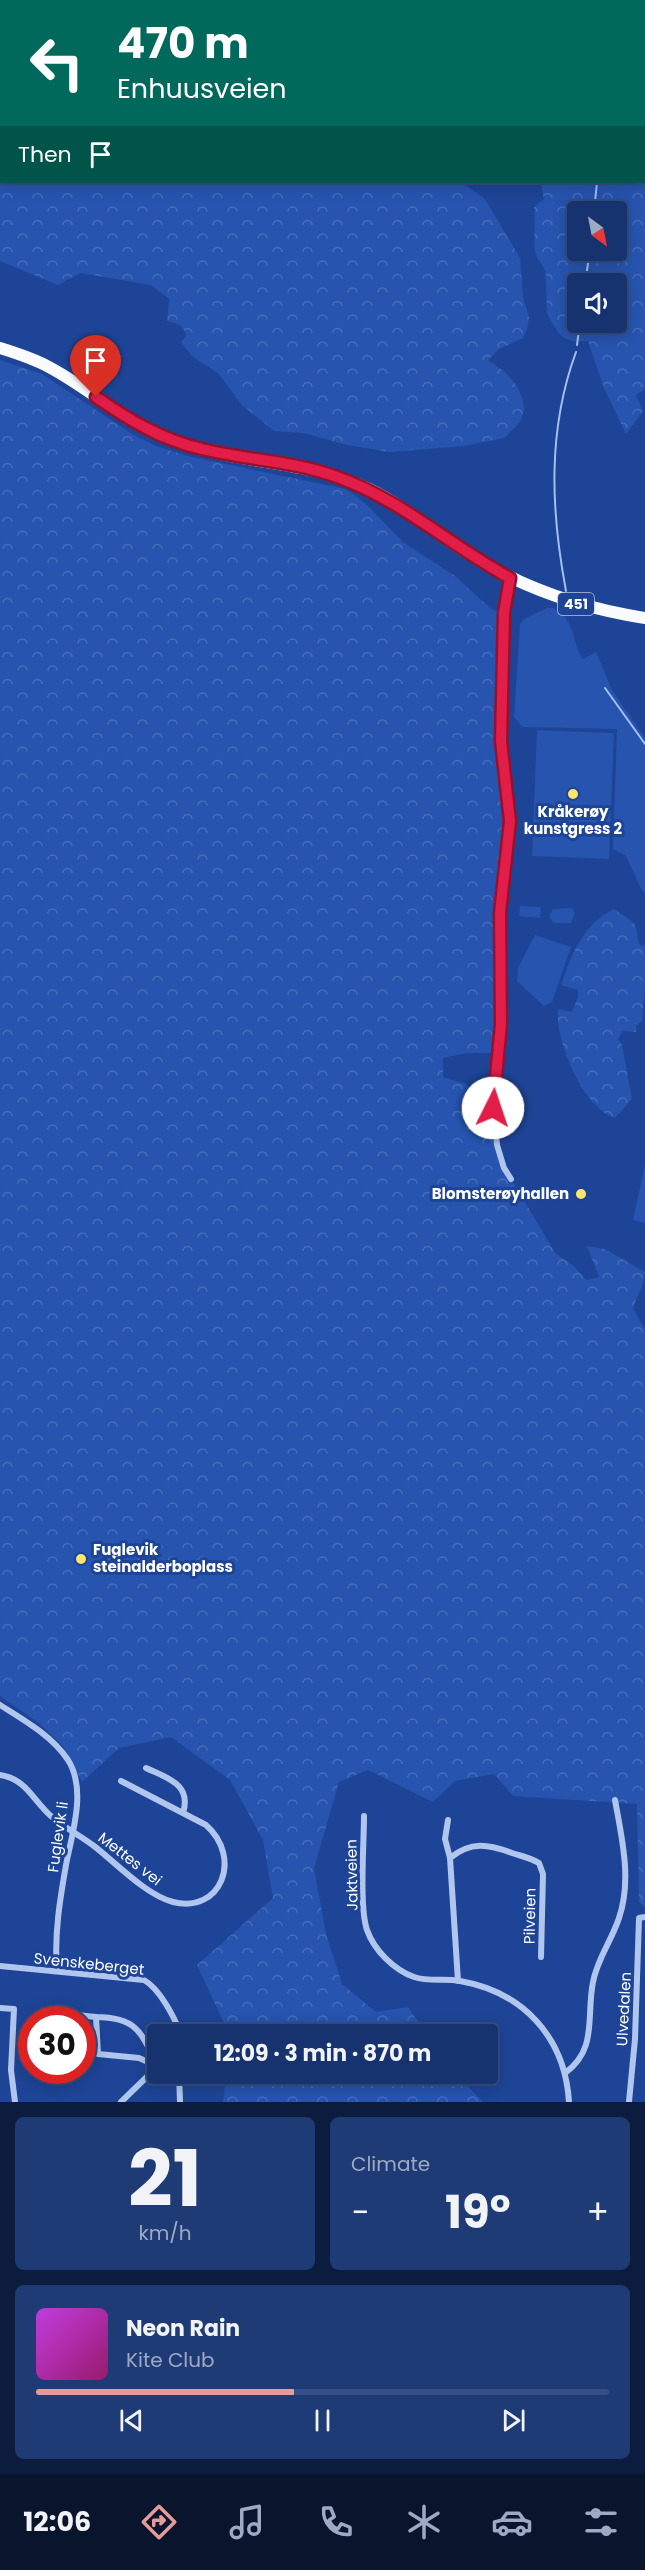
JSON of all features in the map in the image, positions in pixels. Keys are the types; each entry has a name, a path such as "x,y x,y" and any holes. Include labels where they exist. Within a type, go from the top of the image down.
{"main road":[{"name":"451","path":"0,348 48,366 130,421 169,440 201,449 334,476 368,489 510,578 573,603 645,618"}],"street":[{"path":"510,578 504,613 501,741 510,821 500,913 501,1024 493,1103 497,1145 504,1168 511,1179"},
{"name":"Fuglevik li","path":"0,1705 34,1727 68,1760 76,1787 73,1830 57,1928 57,1970"},
{"path":"146,1768 175,1783 184,1791 186,1802 183,1813"},
{"name":"Mettes vei","path":"0,1775 8,1776 26,1786 52,1817 73,1830 160,1897 182,1904 207,1896 223,1878 226,1866 226,1856 216,1833 206,1825 121,1780"},
{"path":"565,2073 582,2058 589,2041 595,1974 618,1921 624,1899 624,1858 615,1800"},
{"name":"Jaktveien","path":"364,1816 364,1914 373,1942 394,1965 415,1977 458,1980 482,1986 522,2006 549,2038 565,2073 569,2102"},
{"path":"448,1820 445,1839 450,1858 458,1980"},
{"name":"Pilveien","path":"450,1858 466,1848 479,1844 492,1845 539,1863 543,1874 542,1957"},
{"name":"Ulvedalen","path":"629,2102 642,1917"},
{"name":"Svenskeberget","path":"0,1966 144,1980 150,1983 175,2024"},
{"path":"0,2008 14,2009 10,2070 15,2102"},
{"path":"147,2044 132,2024 112,2017 96,2017 98,2054 139,2058 147,2062"},
{"path":"121,2102 147,2076"},
{"path":"179,2084 180,2102"}],"green space":[{"path":"0,183 462,183 485,199 520,258 523,297 529,318 527,329 523,338 499,349 488,360 505,372 517,386 523,400 524,409 521,421 504,438 465,446 390,452 347,445 304,433 274,431 242,405 219,374 192,356 181,342 186,336 184,329 167,321 169,299 151,285 80,273 58,285 0,261"},
{"path":"540,183 645,183 645,389 636,395 643,411 626,434 604,388 588,341 572,341 562,336 547,313 545,271 535,250 534,207 544,199"},
{"path":"0,360 42,374 132,434 154,445 187,456 346,489 365,503 403,542 455,576 491,609 504,613 501,741 510,821 502,889 498,1053 467,1053 443,1058 443,1077 466,1084 479,1104 493,1115 497,1145 511,1179 556,1254 574,1266 586,1280 599,1277 587,1246 605,1249 645,1272 633,1308 645,1330 645,1907 639,1902 637,1804 513,1796 494,1774 455,1781 433,1802 368,1770 339,1782 314,1868 326,1934 342,1984 376,2012 408,2007 419,2024 224,2024 197,1965 273,1898 263,1840 230,1780 171,1737 119,1748 82,1782 64,1747 39,1723 0,1696"},
{"path":"547,608 553,608 566,618 583,659 596,652 612,690 645,738 645,892 642,891 626,856 613,849 617,729 522,727 514,717 520,624 524,619"},
{"name":"Kråkerøy kunstgress 2","path":"537,730 614,733 609,859 532,856"},
{"path":"520,906 541,907 540,918 519,916"},
{"path":"572,908 575,913 571,923 554,923 549,917 553,909"},
{"path":"614,909 633,923 640,945 645,946 642,1021 636,1026 636,1032 623,1031 618,1039 622,1045 632,1099 615,1118 592,1101 582,1087 566,1054 558,1022 558,1009 572,1012 578,997 578,990 561,985 580,941 594,923"},
{"path":"535,935 571,947 552,1002 544,1006 517,981 518,968"},
{"path":"645,1165 645,1223 633,1220"},
{"path":"225,2084 466,2084 483,2102 223,2102"}],"waterway":[{"path":"595,201 597,183"},
{"path":"587,273 588,261"},
{"path":"577,345 579,333"},
{"path":"566,591 557,531 554,471 560,411 576,352"},
{"path":"605,688 645,744"}],"place":[{"name":"Kråkerøy kunstgress 2","path":"573,794"},
{"name":"Blomsterøyhallen","path":"581,1194"},
{"name":"Fuglevik steinalderboplass","path":"81,1559"}],"route":[{"path":"96,397 130,421 169,440 201,449 334,476 368,489 510,578 504,613 501,741 510,821 500,913 501,1024 493,1108"}]}
